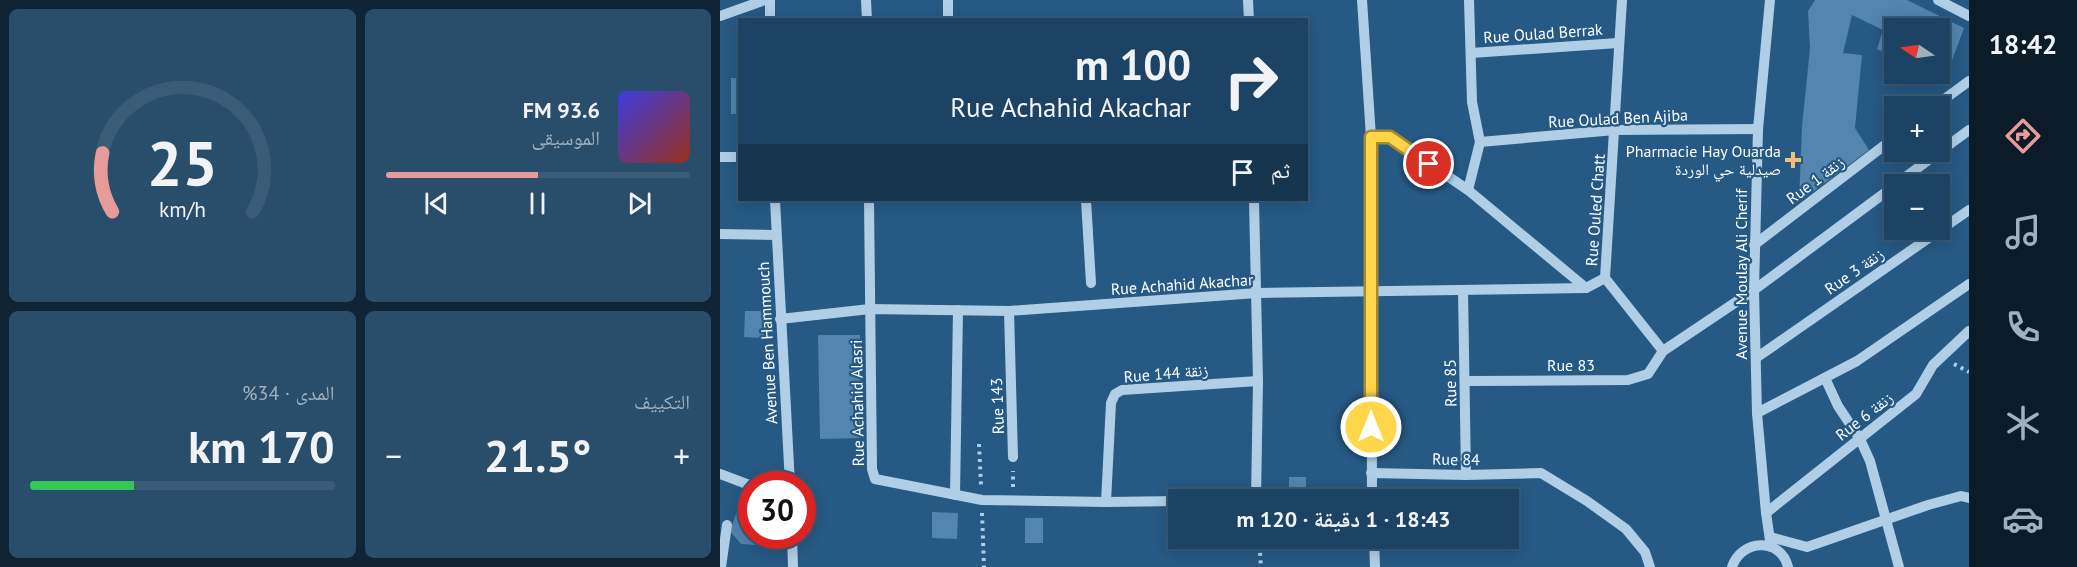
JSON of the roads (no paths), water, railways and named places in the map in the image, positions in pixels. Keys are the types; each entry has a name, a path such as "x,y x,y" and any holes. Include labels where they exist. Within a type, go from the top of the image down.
{"street":[{"path":"720,16 765,0"},
{"path":"770,0 770,18"},
{"path":"866,0 867,18"},
{"path":"948,0 948,18"},
{"path":"1248,0 1250,18"},
{"path":"1362,0 1371,137 1372,489"},
{"path":"1468,190 1480,142 1472,102 1469,0"},
{"name":"Rue Ouled Chatt","path":"1605,278 1622,0"},
{"name":"Avenue Moulay Ali Cherif","path":"1770,0 1758,129 1754,245 1757,412 1770,542"},
{"path":"1938,0 1969,16"},
{"name":"Rue Oulad Berrak","path":"1470,53 1618,43"},
{"path":"1949,96 1969,81"},
{"name":"Rue Oulad Ben Ajiba","path":"1480,142 1615,130 1758,129"},
{"path":"1910,174 1969,130"},
{"path":"1371,137 1390,137 1468,190 1586,288"},
{"name":"Rue 1 زنقة","path":"1754,245 1884,146"},
{"path":"720,157 738,157"},
{"path":"1605,278 1663,351 1754,290 1884,193"},
{"name":"Avenue Ben Hammouch","path":"775,201 789,471"},
{"name":"Rue Achahid Alasri","path":"869,201 872,469 875,479 982,500 1168,501"},
{"path":"1086,201 1091,283"},
{"path":"1254,201 1258,381 1255,489"},
{"name":"Rue 3 زنقة","path":"1756,358 1969,210"},
{"path":"720,234 776,235"},
{"name":"Rue Achahid Akachar","path":"780,319 870,309 1009,310 1257,293 1586,288 1605,278"},
{"path":"1757,412 1857,361 1969,284"},
{"name":"Rue 85","path":"1463,290 1466,475"},
{"path":"955,495 958,310"},
{"name":"Rue 143","path":"1009,310 1013,457"},
{"name":"Rue 6 زنقة","path":"1766,513 1916,394 1933,365 1969,331"},
{"name":"Rue 83","path":"1465,381 1637,378 1648,374 1663,351"},
{"path":"1825,378 1838,406 1860,439 1870,461 1899,567"},
{"name":"Rue 144 زنقة","path":"1106,502 1111,403 1115,394 1122,390 1258,381"},
{"name":"Rue 84","path":"1371,472 1466,475 1541,473 1587,501 1626,530 1645,552 1650,567"},
{"path":"720,474 738,481"},
{"path":"1732,567 1741,551 1748,547 1770,542 1807,548 1928,505 1961,496 1969,498"},
{"path":"721,567 727,525"},
{"path":"1770,542 1780,552 1788,567"},
{"path":"792,549 793,567"},
{"path":"1374,549 1375,567"}],"place":[{"name":"Pharmacie Hay Ouarda صيدلية حي الوردة","path":"1793,160"}]}
